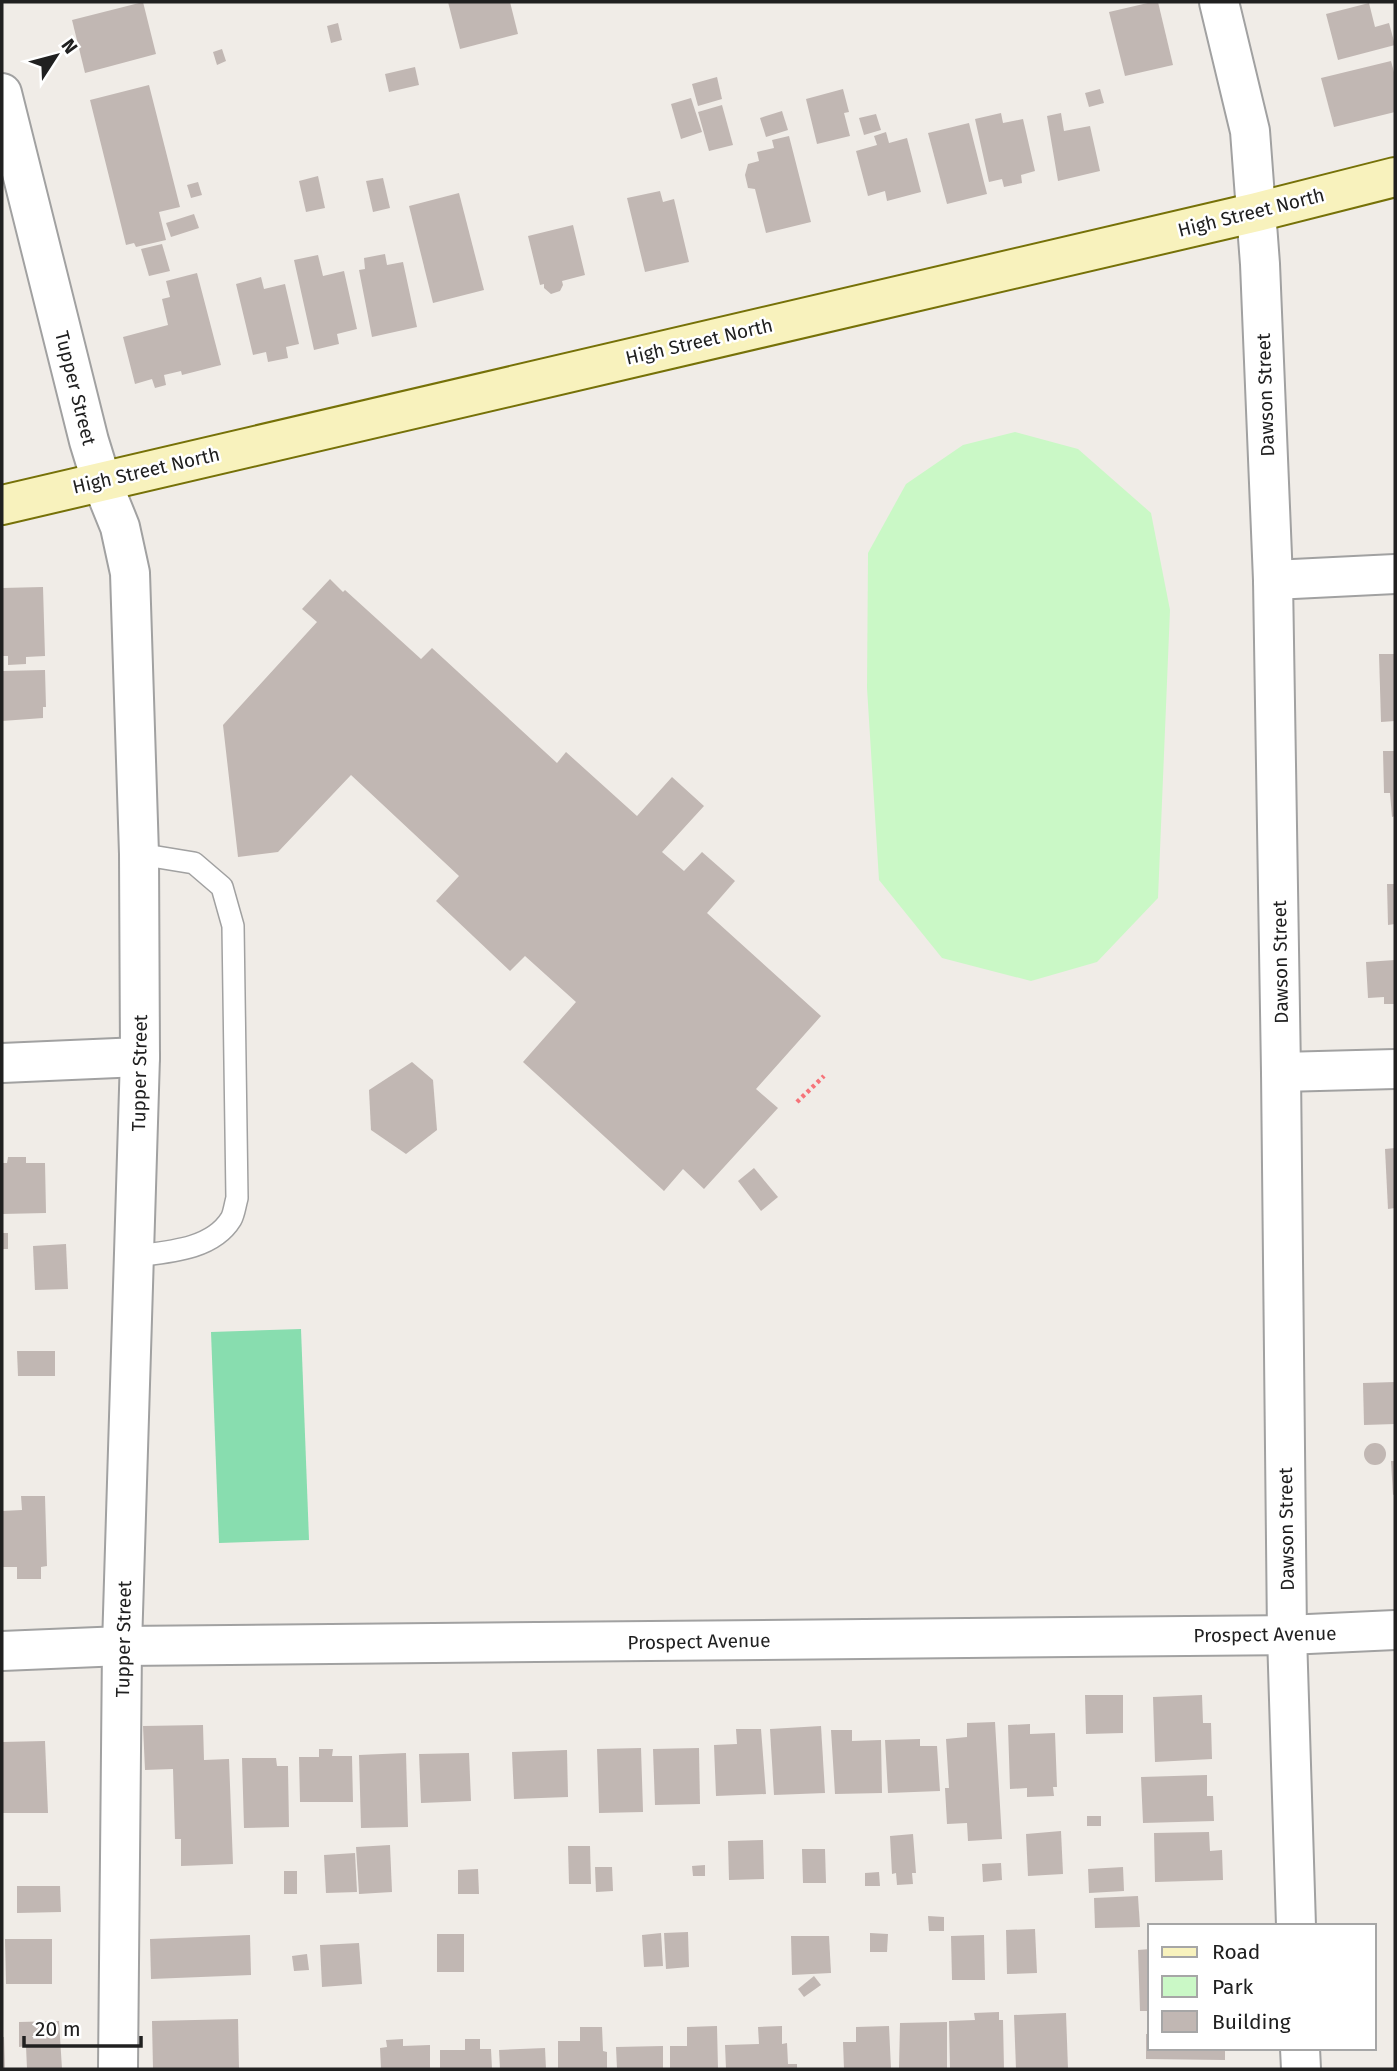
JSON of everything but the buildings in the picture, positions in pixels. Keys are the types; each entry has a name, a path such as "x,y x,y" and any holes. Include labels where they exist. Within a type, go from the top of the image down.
{"main road":[{"name":"High Street North","path":"2,505 1257,212 1395,177"}],"street":[{"name":"Dawson Street","path":"1219,2 1250,131 1257,212 1273,580 1282,1072 1287,1635 1296,1924"},
{"name":"Tupper Street","path":"2,93 101,480 120,527 130,573 139,854 140,1057 122,1646 118,2069"},
{"path":"1273,580 1395,574"},
{"path":"2,1063 140,1057"},
{"path":"1282,1072 1395,1069"},
{"name":"Prospect Avenue","path":"2,1651 122,1646 1287,1635 1395,1630"},
{"path":"1300,2050 1301,2069"}],"lane":[{"path":"135,1256 170,1252 212,1239 231,1219 237,1198 233,926 222,887 194,863 139,854"}],"path":[{"path":"797,1102 824,1076"}],"green space":[{"path":"1015,432 1078,449 1151,513 1170,610 1158,898 1097,962 1031,981 942,958 879,880 867,688 868,553 906,484 963,445"},
{"path":"301,1329 309,1540 219,1543 211,1332"}]}
